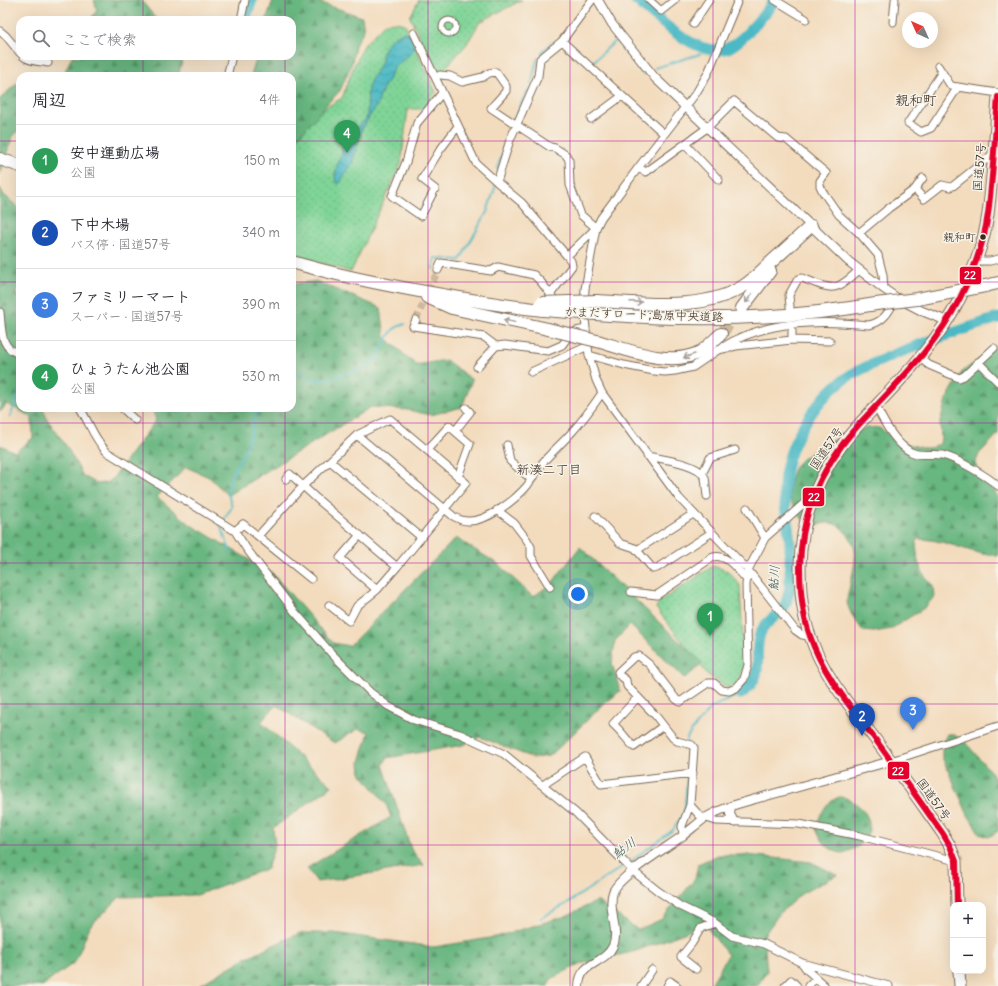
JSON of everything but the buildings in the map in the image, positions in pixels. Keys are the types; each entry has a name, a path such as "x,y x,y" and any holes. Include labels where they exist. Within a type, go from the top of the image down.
{"highway":[{"name":"国道57号","path":"957,902 956,861 944,834 835,686 825,670 810,636 801,596 800,555 803,532 812,498 820,480 842,445 932,344 959,299 976,261 988,215 998,97"},
{"path":"544,303 597,301 674,303 698,302 717,298 746,285 811,226"},
{"path":"742,308 801,235"},
{"name":"がまだすロード;島原中央道路","path":"296,263 330,273 502,306 544,303 596,314 684,318 796,315 835,311 917,299 998,283"},
{"path":"408,289 452,308 548,329 592,343 645,355 681,358 700,352 721,334"},
{"path":"959,974 960,986"}],"street":[{"path":"242,16 245,0"},
{"path":"497,182 506,151 538,76 540,59 562,41 592,0"},
{"path":"598,0 612,24 656,78 685,108 811,226 859,270 884,289 897,298 922,311 947,321"},
{"path":"649,0 661,10 675,0"},
{"path":"693,24 708,0"},
{"path":"738,0 719,49 708,73 696,93 638,168 601,218 596,228 590,255 584,306 586,329 592,343 589,355 596,380 602,393 679,498 748,570 798,633 810,636"},
{"path":"776,0 806,19"},
{"path":"893,22 895,0"},
{"path":"0,31 16,48"},
{"path":"414,33 476,163 522,202 571,261 572,266 544,303"},
{"path":"562,41 664,134"},
{"path":"37,60 48,64"},
{"path":"228,72 231,60"},
{"path":"958,87 930,128 921,132 908,123 940,69 951,86 958,87 998,93"},
{"path":"440,75 450,76 462,82 496,72 506,86 506,91 491,108 550,147 555,148 566,155 569,160 570,185 581,215 596,228"},
{"path":"442,93 417,123 406,162 392,196 421,216 435,189 422,179 440,150 458,126"},
{"path":"591,119 622,96"},
{"path":"638,168 646,172 707,128 734,101 778,138 786,139 826,172 820,180 822,192 838,215 859,233 878,255 883,275 884,289"},
{"path":"685,144 719,180"},
{"path":"915,190 924,199 942,185 950,187 953,186 993,154"},
{"path":"859,233 889,208 915,190 923,178"},
{"path":"566,256 596,228"},
{"path":"976,261 990,261 998,259"},
{"path":"438,270 441,263 491,271 498,267 531,274 538,278 544,303"},
{"path":"790,307 789,295 798,279 802,278 832,288 846,282 859,270"},
{"path":"589,355 624,365 654,371 675,371 693,367 736,339 763,329 815,323 869,325 877,323 883,319 897,298"},
{"path":"544,303 568,307 584,306"},
{"path":"0,312 3,344 7,349 16,352"},
{"path":"416,320 413,326 484,337 496,346"},
{"path":"477,366 496,346 505,345 548,351 562,345 568,337 576,331 586,329"},
{"path":"792,331 792,340"},
{"path":"718,350 736,346 792,340 830,341"},
{"path":"531,372 592,343"},
{"path":"920,358 929,365 959,378 964,376 994,348"},
{"path":"978,362 998,382"},
{"path":"357,435 444,510 460,520 468,521 485,517 521,493 542,463 573,431 602,393"},
{"path":"876,406 887,428 905,448 911,452 919,455 940,455 948,457 986,476 998,486"},
{"path":"455,431 470,412 466,408"},
{"path":"83,412 94,437 107,452 235,531 246,548 295,612 331,654 370,692 388,706 414,720 460,734 504,754 576,813 631,869 658,891 680,906 715,923 732,936 764,944 802,962 889,986"},
{"path":"126,412 135,420"},
{"path":"258,536 303,486 357,435 390,419 466,483 377,590 357,606 349,621 329,605"},
{"path":"427,450 449,426 470,444 458,477"},
{"path":"507,444 510,461 531,479"},
{"path":"702,474 710,458 735,450"},
{"path":"648,456 690,466 702,474 704,477 707,496"},
{"path":"330,461 422,537"},
{"path":"286,479 290,474 397,567"},
{"path":"683,836 682,826 690,805 689,773 694,748 689,744 675,740 628,686 626,680 618,673 635,656 639,656 650,666 678,701 683,701 708,683 714,683 722,690 729,691 736,688 744,679 748,665 748,570 765,538 786,518 812,498"},
{"path":"747,508 765,538"},
{"path":"497,510 514,523 527,540 531,547 530,556 550,587"},
{"path":"637,550 693,514"},
{"path":"594,516 620,543 633,547 637,550 651,568 655,568 711,532"},
{"path":"235,531 243,524 311,579"},
{"path":"360,534 337,556 377,590"},
{"path":"631,592 657,595 713,557 719,556 724,557 747,580"},
{"path":"638,697 613,724 625,735 634,747 663,726"},
{"path":"579,986 580,978 584,970 591,964 604,957 613,946 615,938 612,896 615,888 631,869 683,836 706,818 731,806 891,761 998,726"},
{"path":"543,785 584,757 601,784 689,773"},
{"path":"690,805 700,816 716,821 800,824 860,836 956,861"},
{"path":"731,806 730,814 734,822"},
{"path":"696,969 681,957 701,928 715,923"},
{"path":"802,962 807,970 825,986"},
{"path":"642,986 652,970"},
{"path":"808,986 816,978"},
{"path":"785,986 790,980 797,986"},
{"path":"667,986 670,981 677,986"}],"green space":[{"path":"94,0 141,0 154,16 93,16 97,10"},
{"path":"273,0 313,0 362,17 364,30 355,45 352,63 340,91 296,139 296,72 252,72 256,60 296,60 296,16 267,16"},
{"path":"419,0 522,0 480,22 466,45 438,76 410,17"},
{"path":"396,22 405,24 436,92 423,109 408,109 401,164 351,272 296,255 296,132 300,123 342,98 353,68 364,45 385,23"},
{"path":"70,60 183,60 179,72 65,72"},
{"path":"16,84 16,133 12,138 0,175 0,99"},
{"path":"0,188 4,195 16,206 16,409 7,404 0,412"},
{"path":"316,281 381,308 385,337 416,365 446,360 472,380 462,407 431,415 408,410 371,407 228,495 209,477 186,467 157,497 191,525 272,573 333,643 349,646 456,538 498,564 533,597 552,583 580,547 702,663 685,679 630,625 615,641 612,663 620,691 607,701 550,756 533,758 480,737 463,745 387,758 383,765 411,849 424,865 317,882 307,868 391,817 386,804 361,773 360,762 369,732 358,729 335,743 276,705 261,722 332,786 273,828 275,845 267,869 197,895 120,897 90,926 75,962 42,986 0,986 0,445 15,452 33,438 32,417 22,412 44,412 47,419 67,447 83,476 98,484 110,482 156,420 153,412 296,412 296,284"},
{"path":"998,345 998,434 979,454 975,464 998,496 998,556 981,554 942,542 918,539 916,544 918,562 925,577 933,586 934,597 924,608 891,629 874,632 863,631 851,614 847,602 855,556 855,549 852,542 848,535 835,524 825,523 816,526 800,517 791,501 789,493 793,471 797,464 812,452 848,434 871,428 879,428 897,440 916,446 929,448 940,444 940,422 946,400 962,372"},
{"path":"713,566 728,571 740,585 744,662 740,677 730,688 708,675 656,608 659,602"},
{"path":"947,734 953,734 965,742 992,773 998,788 998,831 989,837 980,834 968,815 942,757 942,744"},
{"path":"839,797 851,800 861,808 866,814 869,826 866,838 862,843 851,850 842,853 829,848 820,837 816,829 824,810 830,802"},
{"path":"718,855 747,855 811,862 837,875 801,894 779,914 764,935 767,971 757,986 710,986 728,955 705,925 636,951 580,964 551,979 548,986 198,986 245,958 300,933 334,933 434,947 496,937 566,916 597,901 638,930 662,919 695,879 698,864"}],"water":[{"path":"403,32 410,34 415,45 412,52 394,68 381,93 378,103 362,129 352,164 339,184 336,182 335,176 338,161 342,154 342,142 367,118 368,88 371,80 382,61 382,54 385,47 392,38"}],"waterway":[{"path":"246,16 252,0"},
{"path":"636,0 677,34 702,47 714,50 725,49 738,41 759,20 775,0"},
{"path":"592,63 616,40 644,75"},
{"path":"542,53 551,43"},
{"path":"655,68 700,54"},
{"path":"531,83 538,58"},
{"path":"515,118 528,90"},
{"path":"497,169 505,146"},
{"path":"433,269 435,258 460,260 487,212 496,185"},
{"name":"鮎川","path":"741,694 749,686 757,672 757,651 760,634 768,622 784,607 789,593 790,544 784,497 785,474 795,442 813,411 836,386 849,376 910,348 998,318"},
{"path":"296,370 313,380 328,379 356,371 376,358 391,332 395,328 405,324"},
{"path":"10,417 16,401"},
{"path":"223,521 232,507 228,494 231,478 249,440 257,412"},
{"path":"220,524 231,553"},
{"name":"鮎川","path":"628,863 673,830 683,814 685,807 687,777 687,738 693,729 712,707 741,694"},
{"name":"鮎川","path":"541,918 566,904 625,865"}],"tunnel":[{"path":"416,320 438,270"},
{"path":"721,334 739,312"}],"transit line":[{"name":"22","path":"957,902 956,861 950,846 901,775 847,703 822,664 807,628 803,610 800,566 803,533 807,518 818,487 833,458 854,430 922,356 952,313 969,278 981,246 988,214 993,171 998,97"}],"place":[{"name":"ひょうたん池公園","path":"347,153"},
{"name":"親和町","path":"983,237"},
{"name":"安中運動広場","path":"710,636"},
{"name":"ファミリーマート","path":"913,730"},
{"name":"下中木場","path":"862,736"}],"district":[{"name":"親和町","path":"916,100"},
{"name":"新湊二丁目","path":"549,469"}]}
